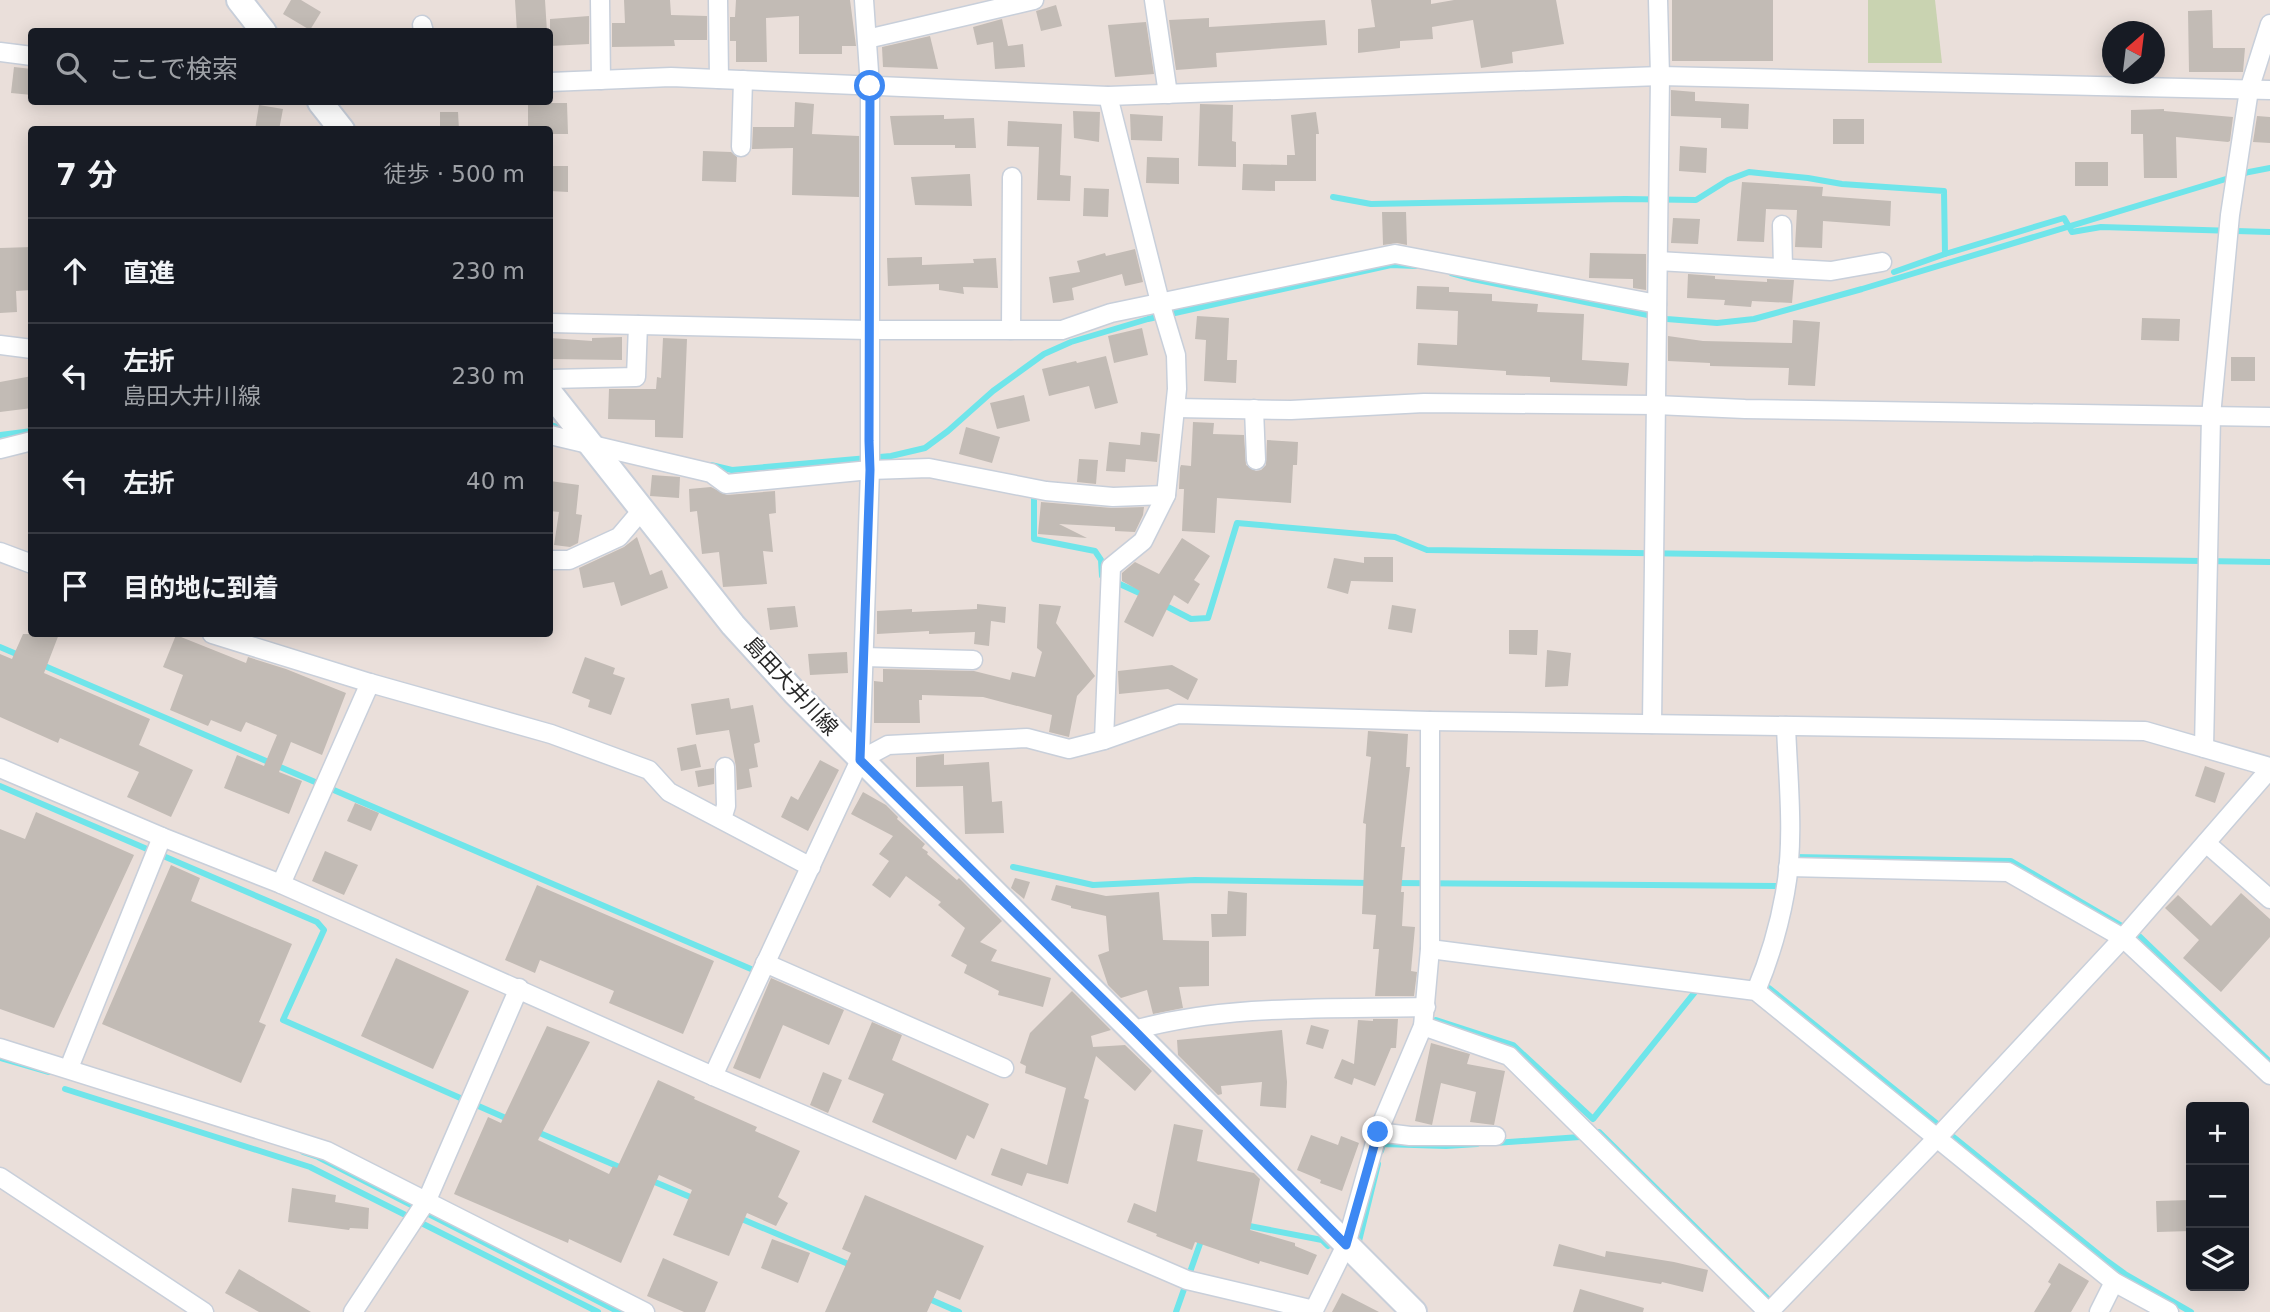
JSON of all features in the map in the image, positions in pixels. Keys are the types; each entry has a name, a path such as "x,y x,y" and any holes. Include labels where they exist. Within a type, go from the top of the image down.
{"main road":[{"path":"239,0 261,28"},
{"path":"322,105 339,126"},
{"name":"島田大井川線","path":"553,397 733,625 860,760 1134,1030 1414,1312"}],"street":[{"path":"600,0 601,80"},
{"path":"718,0 719,79"},
{"path":"713,1076 860,760 870,470 870,86 864,0"},
{"path":"867,39 1011,3 1034,0"},
{"path":"1154,0 1168,94"},
{"path":"1652,724 1660,76 1658,0"},
{"path":"2204,748 2211,416 2230,215 2249,90 2270,24"},
{"path":"0,52 28,55"},
{"path":"553,82 671,77 1108,96 1660,76 2270,90"},
{"path":"741,147 743,80"},
{"path":"1104,740 1111,566 1143,541 1166,495 1176,408 1176,355 1108,96"},
{"path":"1010,330 1012,177"},
{"path":"1782,225 1783,268"},
{"path":"553,323 869,330 1062,330 1111,313 1395,254 1657,304"},
{"path":"1658,261 1831,271 1882,262"},
{"path":"553,379 636,377 638,325"},
{"path":"0,345 28,348"},
{"path":"1176,408 1291,410 1424,403 2270,417"},
{"path":"1254,409 1256,460"},
{"path":"553,436 711,473 726,484 870,470 929,468 1046,491 1113,497 1166,495"},
{"path":"0,449 28,442"},
{"path":"553,560 569,560 619,537 642,510"},
{"path":"0,552 28,562"},
{"path":"225,637 551,734 649,770 670,792 811,867"},
{"path":"864,657 973,660"},
{"path":"281,884 370,682"},
{"path":"860,760 888,744 1027,738 1069,749 1104,740 1178,714 1430,721 2144,731 2270,768 2123,938 1937,1138 1768,1312 1509,1056 1423,1026"},
{"path":"0,768 281,884 713,1076 1186,1280 1314,1311 1346,1245 1378,1132 1423,1026 1430,949 1430,721"},
{"path":"1756,991 1769,961 1786,892 1790,848 1786,726"},
{"path":"722,820 726,806 725,767"},
{"path":"69,1068 162,837"},
{"path":"2206,843 2270,899"},
{"path":"1788,867 2008,873 2123,938 2270,1075"},
{"path":"1430,949 1756,991 2114,1282 2169,1312"},
{"path":"765,963 1004,1068"},
{"path":"353,1312 427,1200 519,988"},
{"path":"1134,1030 1163,1022 1252,1010 1426,1007"},
{"path":"0,1048 327,1151 645,1312"},
{"path":"1378,1132 1410,1136 1496,1136"},
{"path":"0,1177 204,1312"},
{"path":"2099,1312 2114,1282"}],"green space":[{"path":"1868,0 1935,0 1942,63 1868,63"}],"building":[{"path":"291,0 301,0 321,12 311,28 283,14"},
{"path":"515,0 545,0 547,28 517,28"},
{"path":"624,0 670,0 671,15 707,16 707,40 674,40 675,46 612,47 612,23 625,23"},
{"path":"736,0 850,0 856,46 842,46 842,54 799,54 799,16 766,18 767,62 736,62 736,41 730,41 730,17 735,17"},
{"path":"1371,0 1431,0 1431,4 1454,0 1556,0 1564,44 1512,52 1513,63 1481,68 1473,20 1432,27 1433,39 1400,41 1400,48 1358,53 1358,29 1375,27"},
{"path":"1672,0 1773,0 1773,61 1672,61"},
{"path":"1056,5 1062,26 1041,31 1036,11"},
{"path":"2212,10 2213,48 2245,48 2243,72 2189,72 2188,11"},
{"path":"589,16 589,44 553,46 550,19"},
{"path":"1209,18 1209,27 1325,20 1327,45 1216,53 1217,67 1176,70 1169,20"},
{"path":"1002,19 1008,46 1023,44 1025,67 995,69 993,42 977,45 973,27"},
{"path":"1146,22 1154,74 1115,77 1108,25"},
{"path":"930,36 938,69 883,67 882,47"},
{"path":"14,67 28,69 28,95 11,93"},
{"path":"1671,90 1695,92 1695,101 1749,104 1748,129 1721,128 1721,118 1671,116"},
{"path":"795,102 814,104 812,134 859,136 859,197 792,195 793,148 752,149 753,127 794,127"},
{"path":"567,103 568,134 553,134 553,126 528,126 528,105"},
{"path":"1200,104 1233,105 1232,141 1236,142 1236,167 1198,166"},
{"path":"259,105 283,109 280,126 256,126"},
{"path":"2164,109 2233,117 2230,141 2176,137 2177,178 2144,178 2143,134 2131,134 2131,110"},
{"path":"1073,111 1100,112 1099,142 1074,138"},
{"path":"440,112 458,112 459,126 440,126"},
{"path":"1316,112 1319,134 1316,134 1316,181 1275,181 1275,191 1242,190 1243,164 1287,165 1287,155 1295,155 1291,115"},
{"path":"1130,114 1163,116 1162,141 1131,140"},
{"path":"944,115 944,119 974,118 976,148 955,148 955,145 894,145 890,116"},
{"path":"2257,116 2270,117 2270,143 2253,142"},
{"path":"1833,119 1864,119 1864,144 1833,144"},
{"path":"1008,121 1062,124 1060,175 1071,176 1070,201 1037,200 1039,147 1007,146"},
{"path":"1680,146 1707,148 1706,173 1679,171"},
{"path":"703,151 731,152 737,157 736,182 702,181"},
{"path":"1147,157 1179,158 1179,184 1146,183"},
{"path":"2075,162 2108,162 2108,186 2075,186"},
{"path":"553,166 568,166 568,192 553,191"},
{"path":"970,174 972,206 915,205 911,177"},
{"path":"1742,182 1823,187 1822,196 1891,201 1890,226 1823,221 1822,248 1795,247 1797,210 1766,209 1764,242 1737,241"},
{"path":"1084,188 1109,189 1108,217 1083,216"},
{"path":"1382,212 1406,212 1407,245 1383,245"},
{"path":"1673,218 1700,219 1698,244 1671,243"},
{"path":"28,247 28,290 16,291 17,312 0,313 0,248"},
{"path":"1135,249 1143,282 1125,286 1122,274 1072,288 1074,300 1053,303 1049,277 1080,272 1077,261 1105,253 1106,256"},
{"path":"1590,253 1646,254 1646,290 1633,288 1633,279 1589,278"},
{"path":"922,257 922,265 974,263 973,259 996,258 998,288 963,287 964,294 939,290 939,284 888,286 887,258"},
{"path":"1688,274 1715,276 1715,279 1767,282 1767,279 1794,280 1792,303 1752,301 1751,307 1724,305 1725,300 1687,298"},
{"path":"1417,286 1449,287 1449,292 1492,294 1492,301 1538,304 1537,312 1584,314 1582,360 1629,363 1627,386 1550,382 1550,377 1506,375 1506,371 1417,365 1418,343 1457,345 1458,311 1416,309"},
{"path":"1197,316 1229,318 1227,360 1237,360 1236,383 1204,381 1206,340 1195,339"},
{"path":"2142,318 2180,319 2179,341 2141,340"},
{"path":"1793,320 1820,322 1815,386 1788,385 1789,368 1710,366 1710,363 1668,361 1668,336 1703,341 1792,343"},
{"path":"1142,328 1148,355 1114,363 1108,336"},
{"path":"622,337 622,360 553,359 553,338 592,341 592,338"},
{"path":"663,338 687,339 683,438 655,437 655,420 608,419 609,389 656,389 657,377 661,378"},
{"path":"1106,356 1118,403 1095,409 1089,386 1049,396 1042,369"},
{"path":"2231,357 2255,357 2255,381 2231,381"},
{"path":"28,377 28,408 0,412 0,382"},
{"path":"1024,395 1030,421 997,429 990,403"},
{"path":"1193,422 1214,423 1213,434 1244,435 1246,465 1256,471 1266,465 1267,440 1298,442 1297,465 1293,465 1291,503 1217,498 1215,533 1182,531 1184,489 1179,489 1180,468 1181,465 1191,466"},
{"path":"966,427 1000,437 992,463 959,454"},
{"path":"1141,432 1160,434 1157,462 1126,459 1125,472 1106,471 1109,442 1140,445"},
{"path":"1079,459 1098,460 1096,484 1077,482"},
{"path":"652,475 680,477 679,498 650,496"},
{"path":"553,481 579,485 576,514 582,515 578,543 570,547 554,545 559,512 553,511"},
{"path":"711,487 727,495 775,491 776,513 769,514 773,552 763,551 767,584 723,587 719,552 702,554 697,511 690,512 689,489"},
{"path":"1041,502 1112,508 1144,507 1135,532 1115,531 1115,527 1059,524 1087,538 1038,534"},
{"path":"637,537 650,575 662,570 668,588 621,606 614,582 583,588 579,568 624,547"},
{"path":"1182,538 1210,556 1194,580 1200,584 1188,604 1174,595 1153,637 1124,622 1140,591 1122,581 1122,573 1135,562 1159,574"},
{"path":"1364,557 1393,557 1393,582 1351,581 1348,594 1327,588 1334,558 1364,563"},
{"path":"977,604 1006,607 1005,623 991,621 989,646 974,644 975,632 877,634 877,611 977,609"},
{"path":"1039,604 1061,606 1056,623 1095,676 1077,696 1069,737 1049,732 1052,715 983,697 922,695 922,700 919,700 920,723 874,723 874,681 883,682 883,669 974,671 1010,680 1012,672 1035,677 1042,652 1037,648"},
{"path":"1392,605 1416,609 1412,633 1388,629"},
{"path":"795,606 798,627 770,630 767,608"},
{"path":"1509,630 1538,630 1537,655 1509,654"},
{"path":"23,634 28,634 28,637 58,637 44,673 150,719 139,745 193,770 171,817 127,797 139,772 60,738 58,743 0,717 0,654 12,659"},
{"path":"175,637 181,637 246,663 248,657 346,693 322,755 291,742 279,772 302,781 289,814 224,788 237,755 264,766 277,735 246,722 241,732 211,720 208,726 170,710 183,675 163,667"},
{"path":"1547,650 1571,653 1568,686 1545,687"},
{"path":"847,652 848,673 810,675 808,654"},
{"path":"585,657 615,668 613,674 625,678 611,715 588,707 590,700 572,693"},
{"path":"1172,665 1198,679 1188,700 1168,689 1119,694 1118,671"},
{"path":"729,698 731,709 753,705 760,742 754,744 758,767 749,769 752,787 737,790 729,730 696,735 691,704"},
{"path":"1368,731 1408,734 1406,767 1410,767 1401,847 1405,847 1401,892 1404,892 1402,926 1415,927 1411,971 1417,972 1414,996 1375,996 1379,949 1373,949 1376,915 1362,914 1366,824 1363,823 1371,757 1366,756"},
{"path":"696,744 701,767 681,771 677,748"},
{"path":"944,754 944,765 989,762 992,802 1002,801 1004,833 965,834 963,786 916,787 916,757"},
{"path":"820,760 839,770 808,831 781,817 791,796 798,800"},
{"path":"2205,766 2225,773 2215,803 2195,796"},
{"path":"714,768 714,784 698,787 695,771"},
{"path":"863,792 886,805 897,819 925,844 922,848 927,854 957,880 959,878 1002,921 980,942 997,950 991,961 1051,978 1043,1007 998,995 999,991 964,973 967,965 951,956 965,928 938,905 941,902 906,876 890,898 872,885 889,861 879,854 893,836 851,814"},
{"path":"355,803 379,813 371,831 347,821"},
{"path":"36,812 134,855 54,1028 0,1009 0,829 25,839"},
{"path":"325,851 358,865 344,895 312,881"},
{"path":"171,865 200,878 191,901 292,944 259,1022 266,1025 241,1083 102,1024"},
{"path":"1015,878 1030,882 1024,899 1011,888"},
{"path":"537,885 714,961 683,1034 609,1003 614,991 540,960 535,973 505,960"},
{"path":"1056,885 1106,896 1159,892 1163,940 1209,941 1209,986 1179,987 1183,1008 1153,1014 1147,990 1121,998 1108,985 1098,955 1109,951 1106,916 1051,900"},
{"path":"1228,891 1247,893 1246,936 1212,937 1211,914 1227,914"},
{"path":"2241,893 2270,919 2270,937 2221,992 2183,958 2199,940 2165,908 2178,895 2211,926"},
{"path":"396,958 469,991 433,1069 361,1036"},
{"path":"771,978 844,1010 829,1045 783,1025 760,1079 733,1068"},
{"path":"1072,991 1111,1030 1091,1036 1093,1047 1125,1045 1152,1071 1135,1091 1096,1056 1084,1098 1089,1100 1068,1184 1027,1173 1022,1186 991,1175 1001,1148 1047,1165 1066,1088 1025,1073 1026,1066 1020,1063 1030,1033"},
{"path":"1398,1019 1396,1048 1391,1048 1375,1086 1354,1078 1352,1085 1334,1078 1342,1059 1354,1064 1358,1020"},
{"path":"872,1022 902,1035 892,1060 989,1104 974,1139 967,1135 956,1160 872,1122 884,1094 848,1079"},
{"path":"1311,1025 1329,1030 1323,1049 1306,1044"},
{"path":"547,1026 590,1042 538,1140 609,1174 613,1166 617,1168 658,1080 757,1127 755,1131 800,1151 778,1197 788,1203 776,1226 747,1213 729,1256 673,1235 692,1190 659,1175 621,1263 569,1239 568,1243 454,1194 488,1117 501,1123"},
{"path":"1282,1030 1287,1082 1286,1108 1260,1106 1262,1082 1221,1086 1222,1094 1218,1095 1178,1055 1177,1040"},
{"path":"1431,1043 1470,1054 1467,1064 1505,1071 1494,1125 1470,1122 1476,1092 1441,1083 1432,1125 1415,1121"},
{"path":"823,1072 842,1080 828,1113 810,1105"},
{"path":"1174,1124 1203,1130 1197,1161 1254,1173 1260,1179 1250,1230 1295,1243 1295,1246 1317,1255 1308,1275 1260,1261 1259,1264 1195,1242 1192,1250 1127,1222 1134,1203 1156,1212"},
{"path":"1311,1135 1338,1145 1341,1136 1359,1143 1342,1191 1297,1170"},
{"path":"292,1188 336,1195 335,1202 369,1208 368,1229 349,1230 288,1222"},
{"path":"865,1195 984,1246 960,1300 937,1290 927,1312 825,1312 851,1253 842,1249"},
{"path":"2186,1200 2186,1231 2157,1232 2156,1201"},
{"path":"772,1239 810,1253 798,1283 761,1268"},
{"path":"1559,1244 1605,1257 1606,1251 1708,1270 1703,1292 1662,1282 1661,1284 1553,1266"},
{"path":"663,1258 718,1282 705,1312 684,1312 647,1296"},
{"path":"2059,1263 2089,1281 2071,1312 2034,1312 2051,1284 2048,1282"},
{"path":"239,1269 311,1312 259,1312 225,1293"},
{"path":"1580,1289 1644,1308 1643,1312 1573,1312"},
{"path":"1342,1293 1379,1312 1332,1312"}],"waterway":[{"path":"1451,273 1667,319 1717,323 1754,319 2270,168"},
{"path":"1333,197 1371,204 1696,200 1728,180 1749,172 1842,184 1944,191 1945,254 1894,272"},
{"path":"1945,254 2064,218 2072,232 2101,227 2270,232"},
{"path":"711,465 732,470 891,456 925,448 993,391 1044,354 1071,342 1148,319 1391,265 1416,266"},
{"path":"553,426 568,430"},
{"path":"0,435 28,432"},
{"path":"1034,496 1034,539 1095,551 1101,560 1102,576 1146,596"},
{"path":"1162,604 1191,619 1208,618 1237,523 1395,537 1427,550 2270,562"},
{"path":"0,647 21,656"},
{"path":"40,664 751,969"},
{"path":"0,786 317,922 324,930 283,1020 508,1119"},
{"path":"1794,857 2011,861 2139,936 2270,1062"},
{"path":"1013,867 1093,885 1195,880 1369,883"},
{"path":"1394,883 1777,886"},
{"path":"1436,1020 1513,1045 1593,1119 1699,987"},
{"path":"1760,990 1769,988 2107,1261 2191,1312"},
{"path":"0,1058 49,1072"},
{"path":"65,1089 310,1167 598,1312"},
{"path":"535,1131 624,1169"},
{"path":"1495,1143 1580,1137 1599,1132 1773,1304"},
{"path":"1381,1151 1383,1144 1477,1144"},
{"path":"303,1152 318,1157 619,1312"},
{"path":"1359,1241 1378,1164"},
{"path":"650,1180 695,1199"},
{"path":"737,1217 853,1266"},
{"path":"1244,1225 1322,1240 1328,1246"},
{"path":"1176,1312 1202,1238"},
{"path":"927,1298 959,1312"}],"route":[{"path":"870,86 870,470 860,760 1134,1030 1346,1245 1378,1132"}]}
